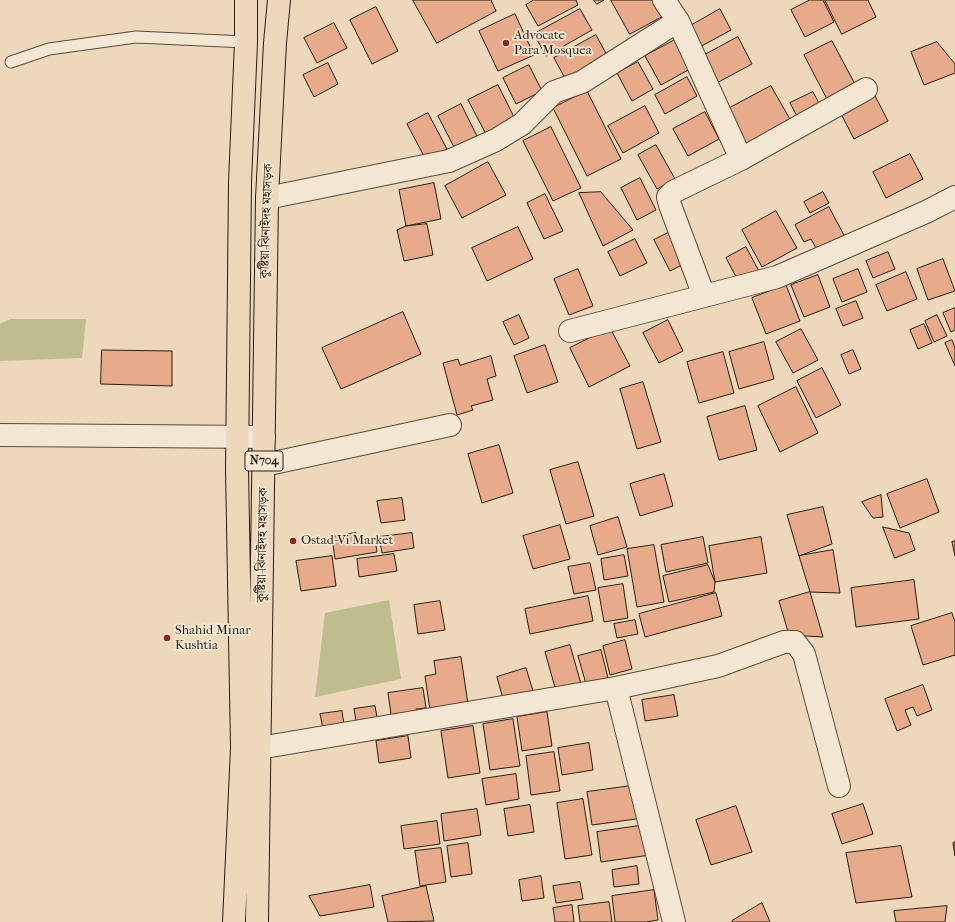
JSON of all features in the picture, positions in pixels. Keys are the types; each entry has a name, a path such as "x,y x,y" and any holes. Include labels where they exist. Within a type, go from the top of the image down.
{"highway":[{"name":"কুষ্টিয়া-ঝিনাইদহ মহাসড়ক","path":"234,922 242,748 237,477 240,182 246,42 246,0"},
{"name":"কুষ্টিয়া-ঝিনাইদহ মহাসড়ক","path":"257,922 267,198 275,43 279,0"}],"street":[{"path":"664,0 678,21 741,159"},
{"path":"267,198 449,160 496,140 522,124 554,92 582,82 678,21"},
{"path":"704,296 668,198 673,192 741,159 866,88"},
{"path":"570,331 777,277 926,212 955,197"},
{"path":"264,465 450,425"},
{"path":"0,435 264,437"},
{"path":"259,748 616,688 718,666 784,642 795,642 804,654 839,786"},
{"path":"616,688 674,922"}],"lane":[{"path":"11,62 49,49 136,37 246,42"}],"shaded area":[{"path":"10,319 86,319 82,358 0,361 0,324"},
{"path":"389,600 401,679 315,697 325,613"}],"building":[{"path":"413,0 491,0 496,11 437,43"},
{"path":"534,0 576,0 578,5 538,26 526,5"},
{"path":"594,0 604,0 597,4"},
{"path":"611,0 659,0 667,14 630,34"},
{"path":"810,0 823,0 834,22 805,37 791,10"},
{"path":"825,0 868,0 876,17 842,34"},
{"path":"376,7 398,51 372,64 350,20"},
{"path":"580,9 592,30 546,56 534,34"},
{"path":"720,9 731,30 696,49 685,29"},
{"name":"Advocate Para Mosquea","path":"515,14 534,55 498,71 479,31"},
{"path":"334,23 347,48 317,63 304,38"},
{"path":"596,35 608,57 566,80 554,58"},
{"path":"738,37 752,64 713,85 699,58"},
{"path":"675,40 690,69 661,85 645,56"},
{"path":"832,41 856,86 828,101 804,55"},
{"path":"937,42 955,64 955,73 924,85 911,52"},
{"path":"638,62 653,89 632,101 617,73"},
{"path":"328,63 338,84 314,97 303,75"},
{"path":"529,65 542,91 516,104 503,78"},
{"path":"687,77 697,96 665,114 655,95"},
{"path":"498,85 515,119 486,134 468,100"},
{"path":"771,86 791,121 743,147 724,111"},
{"path":"587,91 621,159 587,176 553,108"},
{"path":"813,92 821,107 798,118 790,103"},
{"path":"873,92 888,121 854,139 839,110"},
{"path":"461,104 477,136 454,147 438,116"},
{"path":"645,106 659,133 623,153 608,126"},
{"path":"705,112 719,139 688,156 673,129"},
{"path":"428,113 447,149 426,160 407,124"},
{"path":"551,127 581,188 553,201 523,141"},
{"path":"656,145 675,179 657,189 638,155"},
{"path":"910,154 923,179 886,198 873,172"},
{"path":"488,162 506,195 462,218 445,186"},
{"path":"640,178 656,210 637,220 621,188"},
{"path":"434,183 441,219 406,226 399,190"},
{"path":"601,192 633,230 603,246 579,193"},
{"path":"823,192 829,203 810,213 804,202"},
{"path":"545,194 563,231 544,239 527,203"},
{"path":"829,207 845,237 818,252 811,239 804,242 795,225"},
{"path":"776,211 797,248 762,267 742,230"},
{"path":"427,224 433,255 404,261 397,230 406,226"},
{"path":"518,227 533,259 487,281 472,248"},
{"path":"670,232 686,263 670,271 654,240"},
{"path":"635,239 647,263 620,276 608,252"},
{"path":"746,247 761,275 741,286 726,258"},
{"path":"888,252 895,269 873,278 866,261"},
{"path":"943,259 955,291 928,300 917,269"},
{"path":"578,269 593,306 569,315 554,279"},
{"path":"858,269 867,292 842,302 833,279"},
{"path":"906,272 917,299 887,311 876,285"},
{"path":"818,275 830,307 804,317 791,285"},
{"path":"786,285 800,321 766,334 752,298"},
{"path":"856,301 863,318 843,326 836,309"},
{"path":"955,308 955,330 951,332 943,313"},
{"path":"403,312 421,354 341,389 322,348"},
{"path":"519,315 529,338 514,345 503,322"},
{"path":"937,315 947,336 934,342 925,321"},
{"path":"668,320 683,351 659,363 643,333"},
{"path":"924,324 932,343 918,349 910,330"},
{"path":"610,328 630,366 589,387 570,348"},
{"path":"801,329 818,360 793,373 776,342"},
{"path":"952,340 955,348 955,366 945,343"},
{"path":"764,342 774,379 739,389 729,352"},
{"path":"545,345 558,382 527,393 514,356"},
{"path":"102,350 172,351 172,386 101,384"},
{"path":"853,350 861,369 849,374 841,355"},
{"path":"723,352 734,393 699,403 687,362"},
{"path":"491,356 496,376 487,379 493,400 471,406 473,410 457,415 443,363 458,359 460,365"},
{"path":"822,368 841,405 816,418 797,381"},
{"path":"643,382 661,442 637,449 620,389"},
{"path":"796,387 818,433 780,452 758,406"},
{"path":"745,406 757,450 719,460 707,417"},
{"path":"499,445 513,493 482,503 468,454"},
{"path":"578,462 594,516 566,524 550,470"},
{"path":"664,474 673,506 640,516 630,484"},
{"path":"927,479 939,512 900,528 887,494"},
{"path":"881,495 883,517 873,518 862,502"},
{"path":"402,498 405,520 381,523 377,501"},
{"path":"823,507 832,544 799,556 787,515"},
{"path":"618,517 627,547 598,555 590,526"},
{"path":"560,525 570,559 533,569 523,536"},
{"path":"883,527 909,533 915,550 895,558"},
{"path":"356,533 357,542 375,539 377,552 335,559 332,537"},
{"path":"412,533 414,548 382,553 379,537"},
{"path":"703,537 708,563 666,572 661,545"},
{"path":"761,537 767,573 715,582 709,546"},
{"path":"955,541 955,556 952,542"},
{"path":"654,545 664,602 637,607 627,549"},
{"path":"833,550 840,593 810,592 799,556"},
{"path":"394,554 397,571 359,577 357,559"},
{"path":"624,555 628,576 604,580 601,559"},
{"path":"332,556 336,586 301,591 296,561"},
{"path":"590,563 596,590 574,594 568,567"},
{"path":"708,565 715,582 714,592 669,602 663,576"},
{"path":"914,580 919,619 856,627 851,588"},
{"path":"623,584 628,618 604,622 598,588"},
{"path":"810,592 823,637 789,635 779,601"},
{"path":"716,593 722,616 645,637 639,614"},
{"path":"588,596 593,621 530,634 525,609"},
{"path":"440,601 445,630 418,634 414,605"},
{"path":"952,613 955,622 955,655 923,665 911,626"},
{"path":"635,620 638,634 617,638 614,624"},
{"path":"625,640 632,669 610,675 603,646"},
{"path":"570,645 581,684 556,691 545,652"},
{"path":"601,650 608,678 586,684 578,656"},
{"path":"461,657 468,704 430,710 425,676 436,674 434,661"},
{"path":"526,668 533,691 503,699 497,677"},
{"path":"923,685 932,710 917,716 913,707 905,710 911,725 897,731 885,699"},
{"path":"423,688 426,708 416,709 417,718 392,721 388,693"},
{"path":"674,695 678,716 645,721 642,700"},
{"path":"375,706 378,723 357,727 354,709"},
{"path":"342,711 344,725 323,729 320,714"},
{"path":"547,712 552,746 522,751 517,717"},
{"path":"513,719 520,766 490,770 483,724"},
{"path":"473,726 480,773 448,778 441,731"},
{"path":"408,736 411,758 379,763 376,741"},
{"path":"589,743 593,770 562,775 558,748"},
{"path":"554,752 560,791 531,795 526,756"},
{"path":"516,774 519,799 486,805 482,779"},
{"path":"638,785 643,818 592,825 587,792"},
{"path":"583,799 592,855 565,859 557,803"},
{"path":"863,804 873,834 842,844 832,814"},
{"path":"530,805 534,832 508,836 504,809"},
{"path":"736,806 752,852 711,865 696,820"},
{"path":"477,809 481,835 444,841 441,814"},
{"path":"437,821 440,844 404,849 401,826"},
{"path":"646,825 650,855 601,862 597,832"},
{"path":"955,842 955,856 953,843"},
{"path":"468,843 472,874 451,877 447,846"},
{"path":"901,846 912,897 856,903 846,853"},
{"path":"441,848 446,882 420,886 415,851"},
{"path":"637,866 639,884 614,887 612,870"},
{"path":"541,876 544,898 522,901 519,880"},
{"path":"580,882 583,899 556,903 553,886"},
{"path":"370,885 374,907 320,916 309,896"},
{"path":"426,886 434,921 388,922 382,896"},
{"path":"654,890 658,920 646,922 615,922 612,896"},
{"path":"609,902 612,922 580,922 578,906"},
{"path":"762,903 770,922 732,922 732,921"},
{"path":"572,905 574,922 555,922 553,908"},
{"path":"947,906 945,922 896,922 894,911"}],"place":[{"name":"Advocate Para Mosquea","path":"506,43"},
{"name":"Ostad-Vi Market","path":"293,541"},
{"name":"Shahid Minar Kushtia","path":"167,638"}]}
